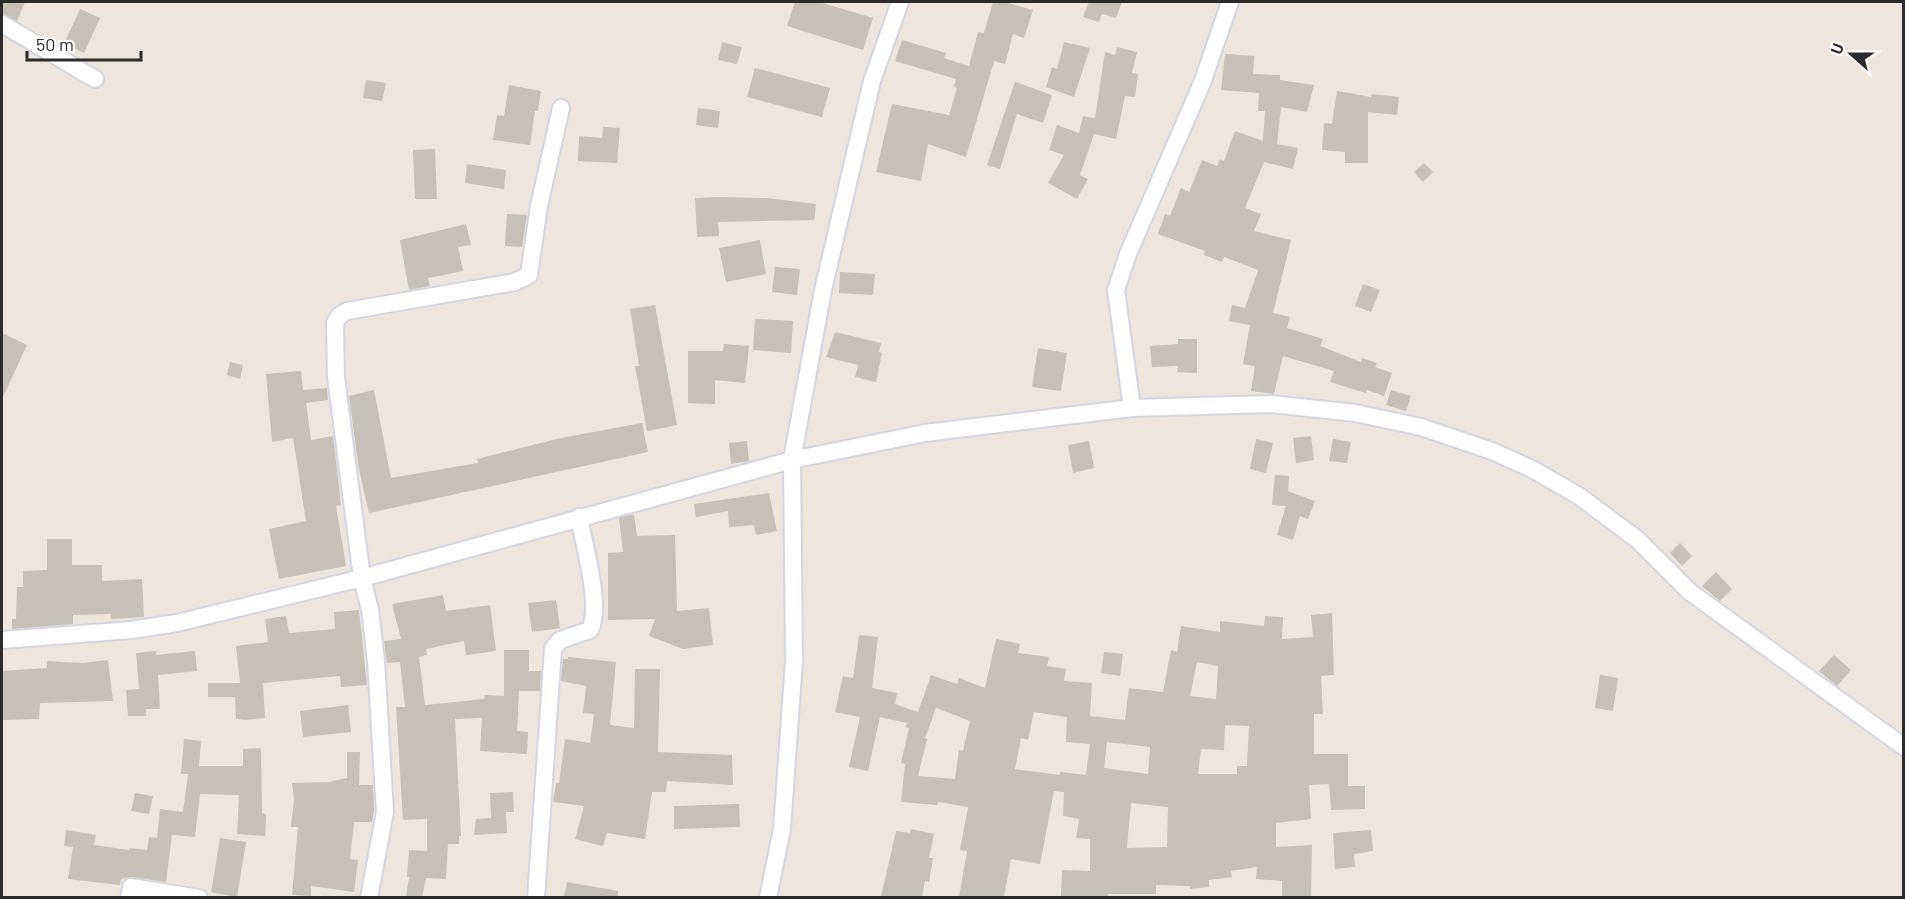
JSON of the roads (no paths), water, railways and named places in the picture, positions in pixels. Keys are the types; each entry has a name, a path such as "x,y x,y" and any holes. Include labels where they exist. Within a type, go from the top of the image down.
{"street":[{"path":"768,897 782,829 794,661 792,460 823,290 872,81 900,2"},
{"path":"1132,408 1116,290 1128,254 1202,82 1230,2"},
{"path":"2,24 95,79"},
{"path":"369,897 385,812 376,661 336,377 335,323 347,310 515,282 529,275 539,206 561,108"},
{"path":"2,640 55,638 166,625 363,578 792,460 925,433 1132,408 1271,405 1355,413 1421,427 1512,460 1579,496 1638,540 1690,591 1904,747"},
{"path":"536,897 553,649 560,640 590,630 595,606 579,517"},
{"path":"129,897 131,887 199,897"}]}
